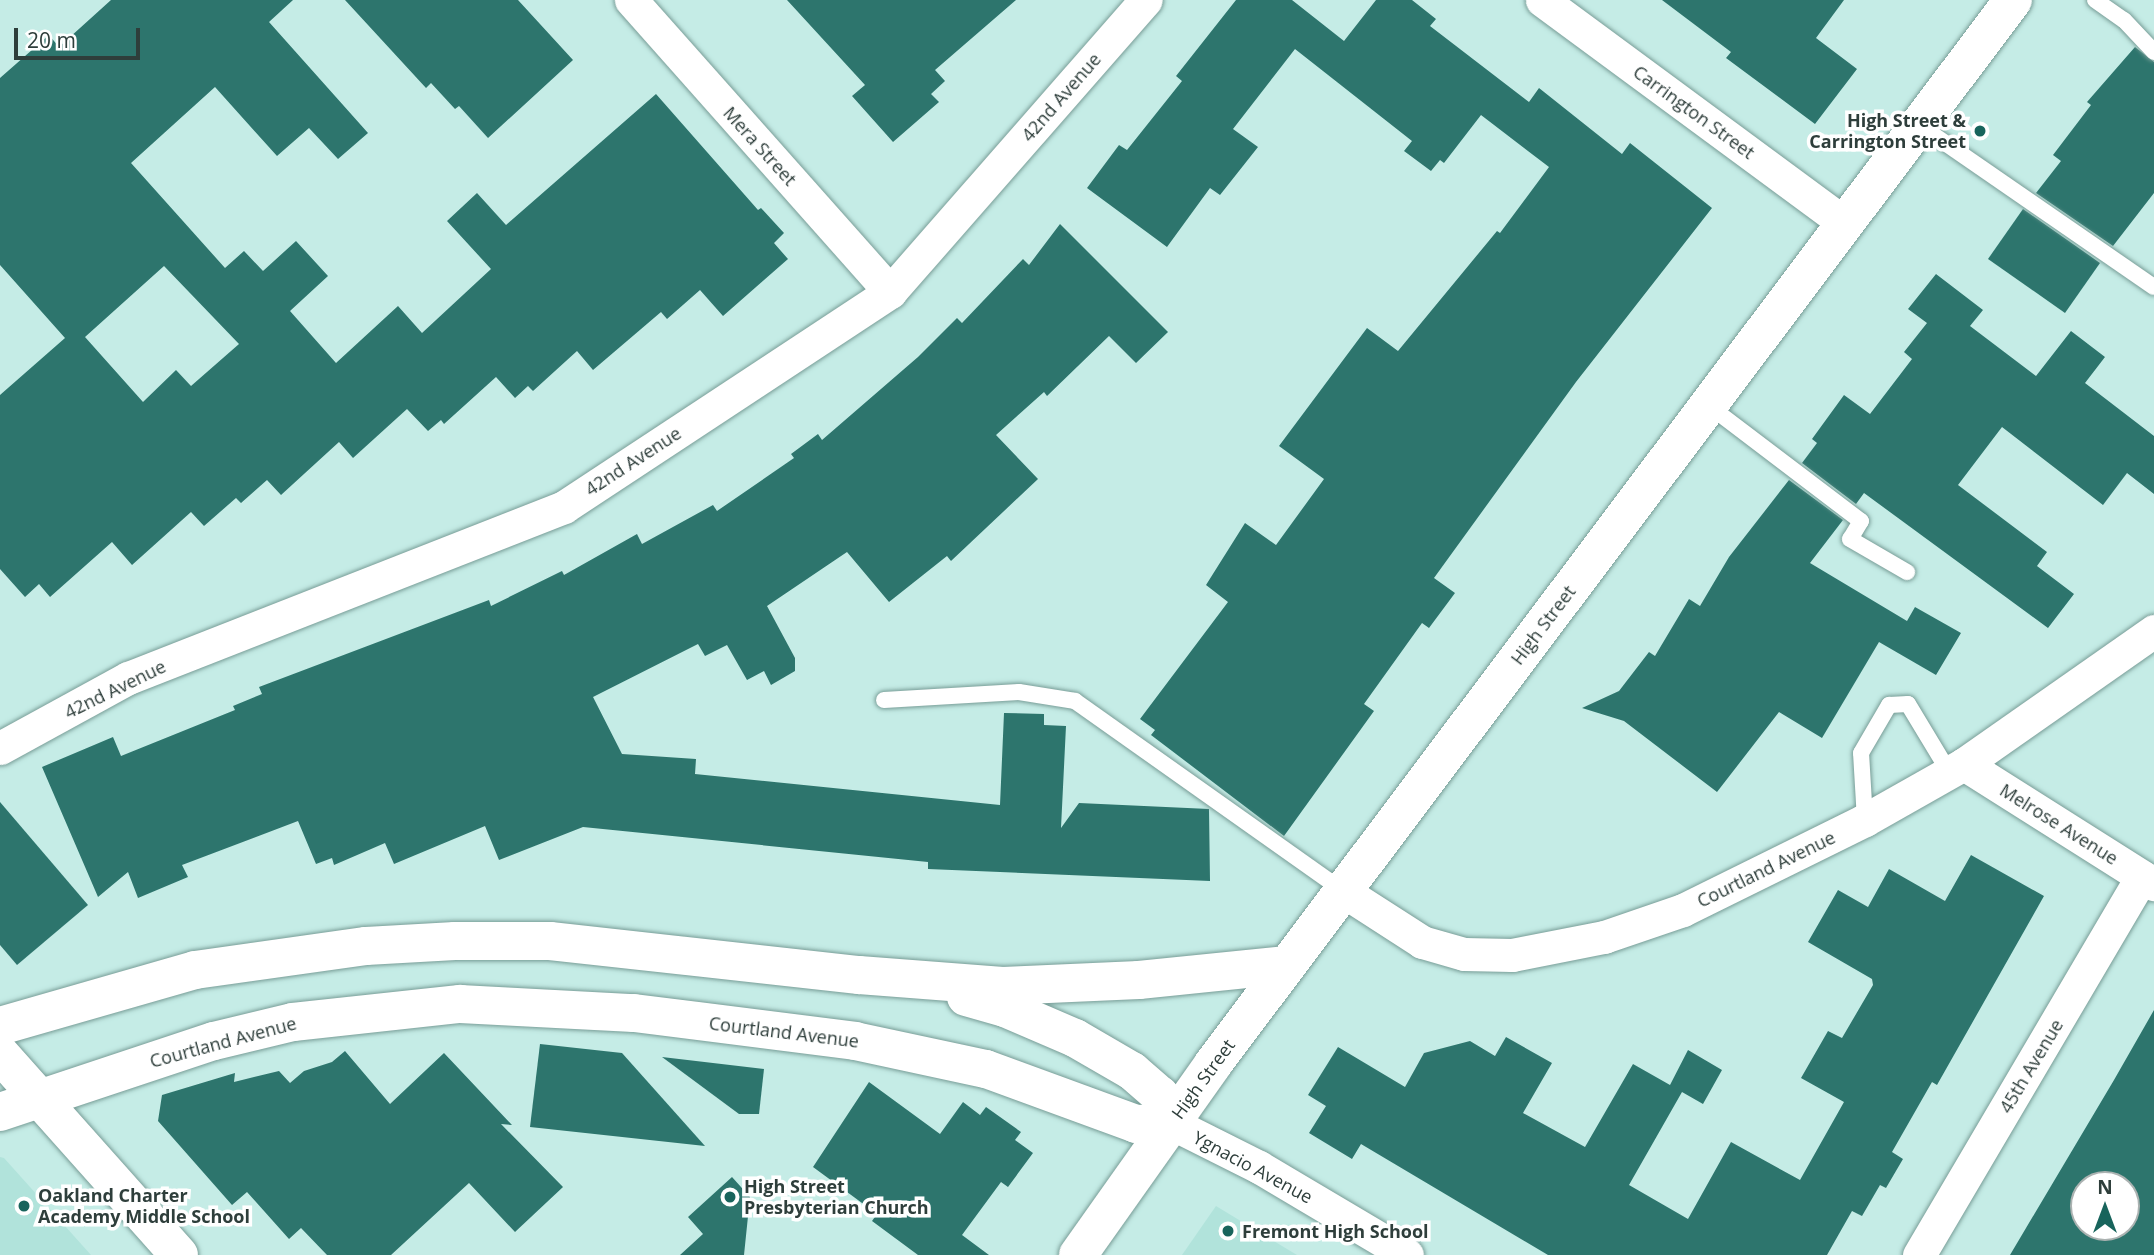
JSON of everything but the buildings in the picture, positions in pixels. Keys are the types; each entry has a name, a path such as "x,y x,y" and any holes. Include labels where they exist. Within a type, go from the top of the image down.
{"main road":[{"name":"High Street","path":"1078,1255 1287,965 2013,0"},
{"path":"0,1026 195,970 366,946 550,941 859,975 1003,986 1070,984 1287,965"},
{"path":"859,975 1005,1008 1075,1038 1132,1071 1160,1095 1171,1123"},
{"name":"Courtland Avenue","path":"39,1098 214,1041 293,1022 460,1004 550,1005 923,1053 986,1069 1136,1124 1171,1123"},
{"path":"0,1054 179,1255"},
{"path":"0,1112 39,1098"}],"street":[{"name":"Mera Street","path":"631,0 890,292"},
{"name":"42nd Avenue","path":"0,748 128,678 564,507 890,292 1146,0"},
{"name":"Carrington Street","path":"1542,0 1845,223"},
{"name":"Courtland Avenue","path":"1343,891 1422,942 1464,954 1512,955 1604,937 1683,910 1865,820 1956,768 2154,631"},
{"name":"Melrose Avenue","path":"1956,768 2148,881"},
{"name":"45th Avenue","path":"1919,1255 2148,881"},
{"name":"Ygnacio Avenue","path":"1171,1123 1259,1167 1407,1255"}],"lane":[{"path":"2095,0 2124,20 2154,52"},
{"path":"1919,125 2154,287"},
{"path":"1709,405 1861,522 1850,539 1907,572"},
{"path":"884,700 1019,692 1075,701 1343,891"},
{"path":"1865,820 1861,753 1889,705 1908,704 1956,768"}],"shaded area":[{"name":"Oakland Charter Academy Middle School","path":"0,1157 4,1158 91,1255 0,1255"},
{"name":"Fremont High School","path":"1216,1206 1297,1255 1182,1255"}],"place":[{"name":"High Street & Carrington Street","path":"1980,131"},
{"name":"High Street Presbyterian Church","path":"730,1197"},
{"name":"Oakland Charter Academy Middle School","path":"24,1206"},
{"name":"Fremont High School","path":"1228,1231"}]}
